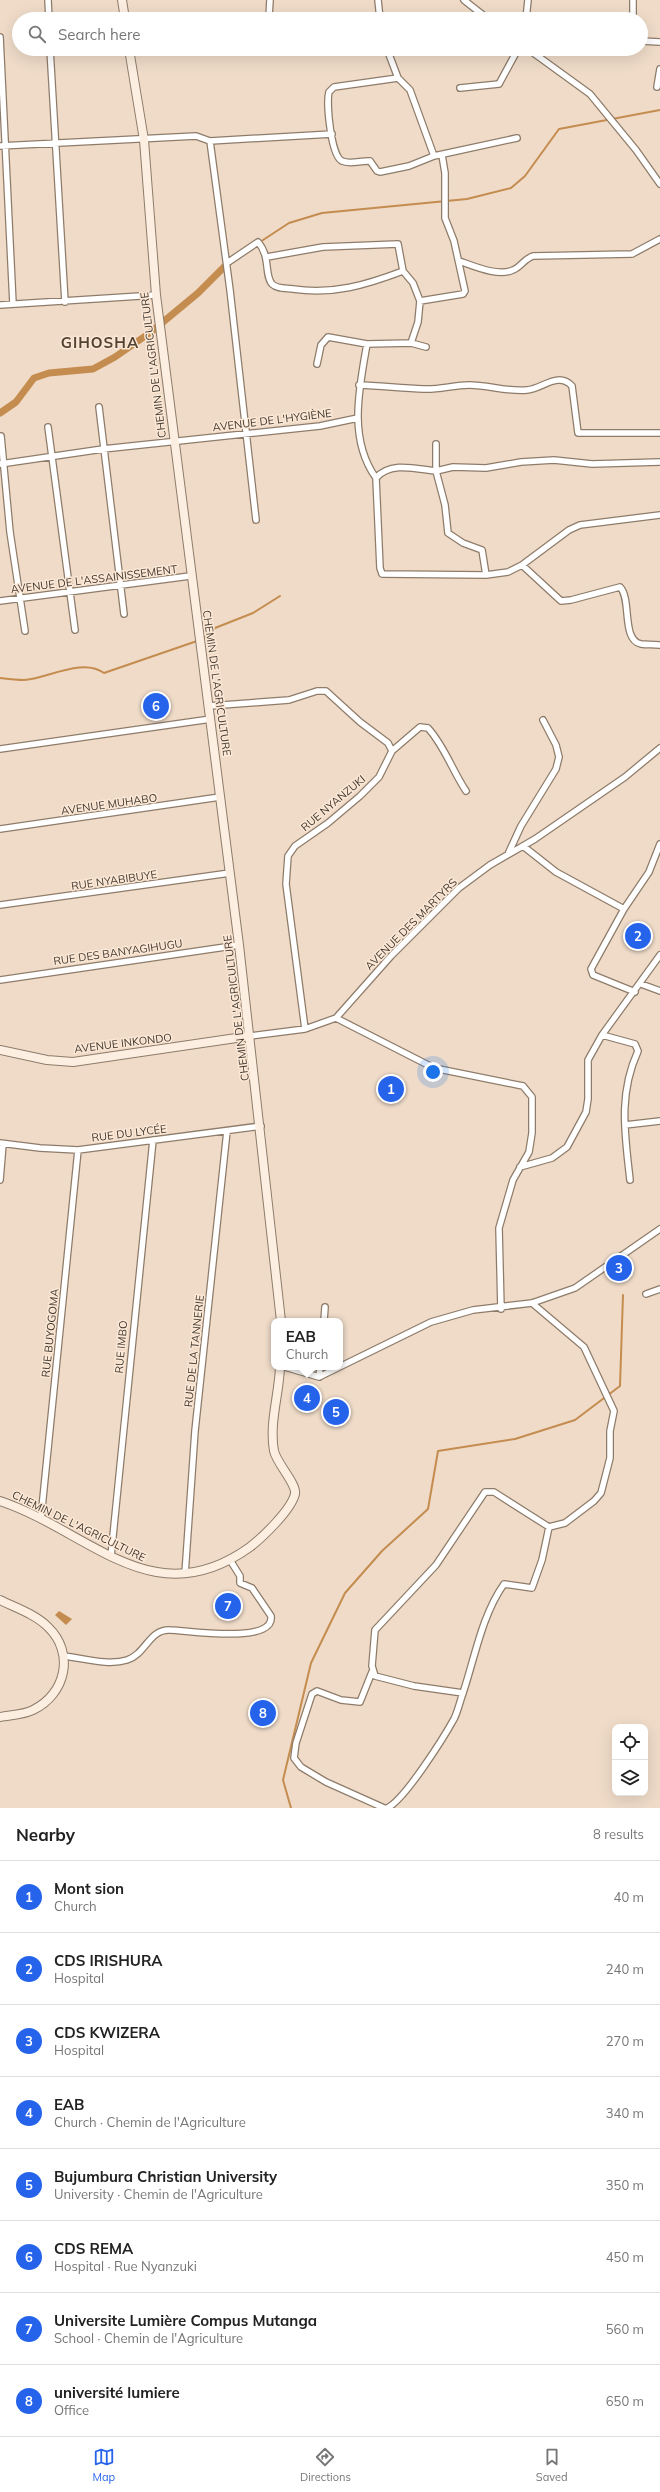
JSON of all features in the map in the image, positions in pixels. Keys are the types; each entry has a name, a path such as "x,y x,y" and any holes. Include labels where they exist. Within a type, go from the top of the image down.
{"street":[{"path":"48,0 49,12"},
{"path":"122,0 124,12"},
{"path":"269,12 270,0"},
{"path":"378,0 379,12"},
{"path":"464,0 479,12"},
{"path":"527,12 528,0"},
{"path":"633,0 633,12"},
{"path":"0,37 3,146 13,304"},
{"path":"648,41 660,42"},
{"path":"50,56 65,302"},
{"name":"CHEMIN DE L'AGRICULTURE","path":"130,56 144,140 156,295 173,442 190,576 198,622 211,719 239,945 261,1126 281,1318"},
{"path":"389,56 398,78 410,90 434,156"},
{"path":"460,88 500,84 514,56"},
{"path":"538,56 590,94 640,155 660,184"},
{"path":"657,87 660,69"},
{"path":"398,78 334,87 329,92 327,98 332,134 339,159 344,162 370,160 377,171 380,172 409,166 434,156 517,138"},
{"path":"3,146 144,140 196,136 210,141 332,134"},
{"path":"210,141 227,263 256,520"},
{"path":"420,301 463,294 465,291 445,218 445,173 442,155"},
{"path":"458,262 482,268 509,272 517,268 526,258 533,256 632,254 660,239"},
{"path":"227,263 258,242 267,257 269,278 276,287 308,291 351,289 403,271"},
{"path":"267,257 322,248 396,243 399,246 403,271 413,282 420,301 418,322 411,343"},
{"path":"0,305 156,295"},
{"path":"317,364 321,345 328,337 367,344 411,343 426,347"},
{"path":"367,344 359,385 358,418 362,456 376,478 380,568 382,574 486,575 508,572 522,565 569,530 580,525 660,515"},
{"path":"359,385 425,389 470,385 507,391 529,390 553,380 562,380 568,382 572,386 578,433 660,433"},
{"path":"99,407 124,614"},
{"name":"AVENUE DE L'HYGIÈNE","path":"1,464 245,433 313,427 358,418"},
{"path":"48,427 75,630"},
{"path":"1,436 1,464 25,631"},
{"path":"436,444 436,471 446,505 448,533 464,543 482,550 486,575"},
{"path":"376,478 388,469 396,468 436,471 453,467 486,468 521,462 554,460 592,464 660,462"},
{"path":"522,565 560,601 565,602 620,587 624,594 630,635 640,644 660,645"},
{"name":"AVENUE DE L'ASSAINISSEMENT","path":"0,601 70,593 190,576"},
{"path":"209,706 289,700 317,691 326,692 360,722 388,743 392,751 420,727 428,728 442,744 451,767 466,791"},
{"path":"0,749 211,719"},
{"path":"509,852 522,826 556,769 559,757 556,745 543,720"},
{"name":"AVENUE DES MARTYRS","path":"250,1036 305,1029 336,1018 391,956 459,888 509,852 523,846 625,777 660,748"},
{"name":"RUE NYANZUKI","path":"305,1029 286,884 288,856 295,846 328,823 360,796 379,777 392,751"},
{"name":"AVENUE MUHABO","path":"0,829 220,797"},
{"path":"635,992 591,972 591,968 624,909 649,872 660,844"},
{"path":"523,846 556,872 624,909"},
{"name":"RUE NYABIBUYE","path":"0,905 230,873"},
{"name":"RUE DES BANYAGIHUGU","path":"0,980 239,945"},
{"path":"520,1167 552,1158 567,1147 586,1112 588,1099 588,1060 602,1035 641,984 660,955"},
{"path":"641,984 660,991"},
{"path":"336,1018 434,1068 523,1086 532,1097 533,1108 529,1152 520,1167 507,1196 499,1228 500,1309"},
{"path":"602,1035 635,1044 638,1051 627,1079 625,1092 625,1125 630,1180"},
{"name":"AVENUE INKONDO","path":"0,1050 47,1060 73,1062 250,1036"},
{"path":"625,1125 660,1121"},
{"name":"RUE DU LYCÉE","path":"2,1143 78,1150 261,1126"},
{"name":"RUE DE LA TANNERIE","path":"185,1574 195,1431 227,1131"},
{"name":"RUE IMBO","path":"111,1556 145,1205 153,1140"},
{"path":"0,1180 2,1143"},
{"name":"RUE BUYOGOMA","path":"41,1518 78,1150"},
{"path":"343,1365 431,1322 473,1310 500,1309 532,1303 575,1288 660,1229"},
{"path":"646,1294 660,1289"},
{"path":"384,1808 326,1782 302,1767 294,1758 296,1743 312,1694 317,1691 341,1700 360,1702 372,1672 375,1630 436,1565 485,1492 494,1492 549,1527 565,1523 601,1493 610,1458 610,1431 614,1411 584,1347 532,1303"},
{"path":"324,1318 325,1307"},
{"name":"CHEMIN DE L'AGRICULTURE","path":"0,1501 41,1518 111,1556 143,1570 163,1574 185,1574 215,1567 230,1560 267,1532 295,1494 294,1487 278,1462 274,1451 273,1423 280,1370"},
{"path":"295,1370 319,1377 333,1370"},
{"path":"319,1377 320,1370"},
{"path":"387,1808 405,1791 437,1747 455,1718 476,1645 497,1594 504,1584 532,1588 542,1560 549,1527"},
{"path":"64,1656 106,1662 127,1660 135,1656 152,1636 163,1630 233,1634 266,1627 270,1623 271,1616 252,1588 240,1583 240,1576 230,1560"},
{"path":"0,1600 39,1619 56,1637 64,1656 62,1680 57,1690 48,1699 32,1711 0,1717"},
{"path":"372,1672 375,1676 394,1682 463,1693"}],"shaded area":[{"path":"59,1611 72,1619 66,1625 55,1615"}],"waterway":[{"path":"260,242 289,223 322,213 467,199 511,188 525,176 559,129 660,110"},
{"path":"0,413 16,402 34,378 49,373 93,369 115,357 151,332 198,293 231,260"},
{"path":"203,638 211,634 215,628 253,613 280,596"},
{"path":"0,678 15,680 33,679 64,670 86,667 104,673 197,641"},
{"path":"291,1808 283,1780 311,1663 345,1593 382,1551 428,1509 438,1451 515,1439 575,1420 620,1386 623,1295"}],"place":[{"name":"CDS REMA","path":"156,706"},
{"name":"CDS IRISHURA","path":"638,936"},
{"name":"Mont sion","path":"391,1089"},
{"name":"CDS KWIZERA","path":"619,1268"},
{"name":"EAB","path":"307,1398"},
{"name":"Bujumbura Christian University","path":"336,1412"},
{"name":"Universite Lumière Compus Mutanga","path":"228,1606"},
{"name":"université lumiere","path":"263,1713"}],"district":[{"name":"GIHOSHA","path":"100,343"}]}
